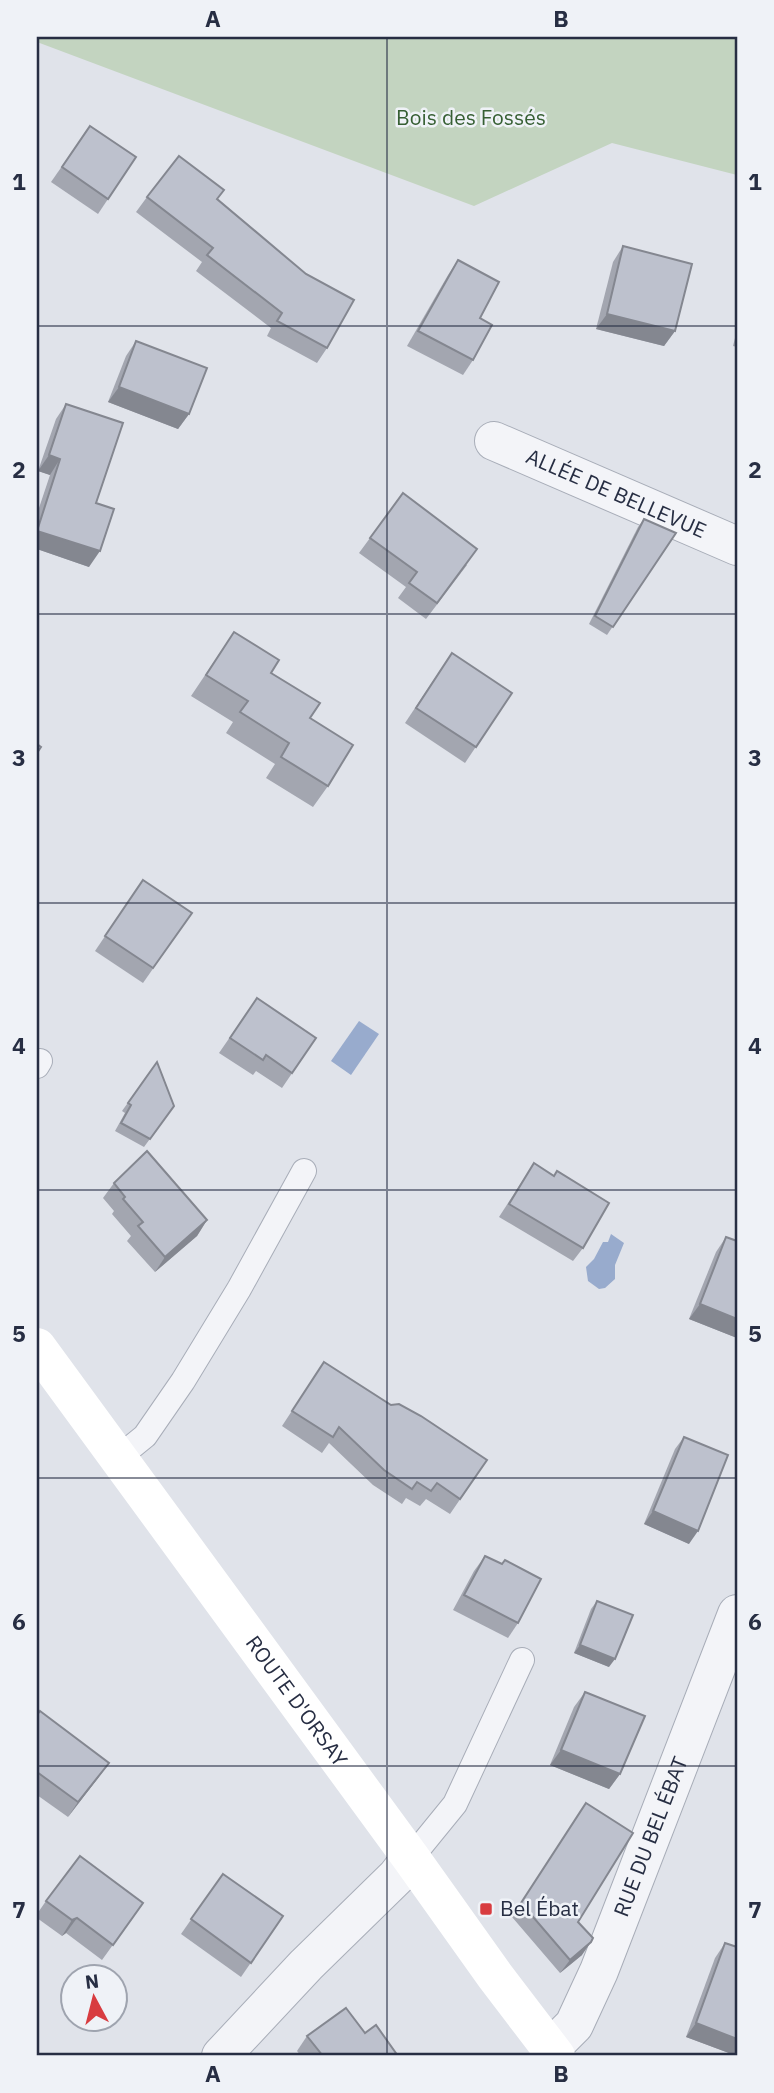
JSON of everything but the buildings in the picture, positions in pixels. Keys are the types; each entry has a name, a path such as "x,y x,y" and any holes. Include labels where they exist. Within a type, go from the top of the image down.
{"main road":[{"name":"ROUTE D'ORSAY","path":"37,1347 495,1976 554,2052"}],"street":[{"name":"ALLÉE DE BELLEVUE","path":"494,441 737,546"},
{"name":"RUE DU BEL ÉBAT","path":"554,2052 575,2025 599,1971 737,1614"},
{"path":"222,2056 306,1965 397,1876 411,1858"}],"lane":[{"path":"118,1458 145,1436 183,1381 239,1289 304,1171"},
{"path":"411,1858 455,1804 522,1660"}],"green space":[{"name":"Bois des Fossés","path":"37,37 737,37 737,175 612,143 474,206 37,42"}],"water":[{"path":"359,1021 379,1034 351,1075 331,1061"},
{"path":"611,1234 624,1243 615,1265 615,1279 605,1288 599,1289 588,1281 586,1267 594,1259 603,1242 608,1242"}],"place":[{"name":"Bel Ébat","path":"486,1909"}]}
